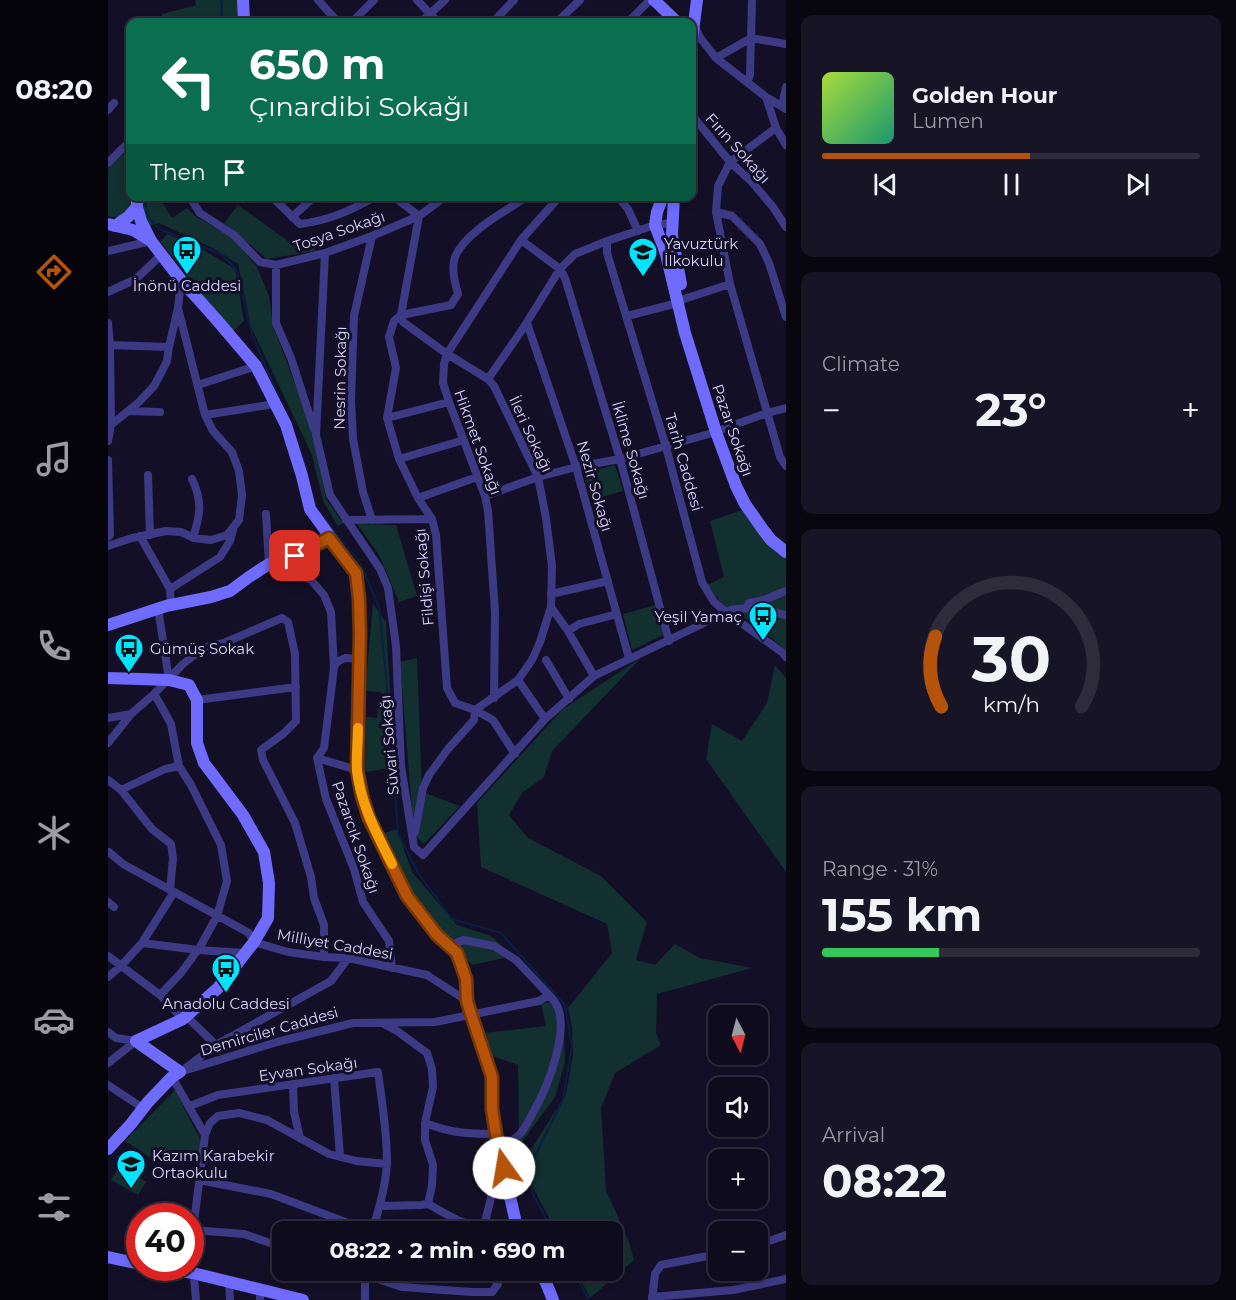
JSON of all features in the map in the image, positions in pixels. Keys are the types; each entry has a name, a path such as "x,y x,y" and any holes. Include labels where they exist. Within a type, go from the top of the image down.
{"street":[{"path":"243,0 244,18"},
{"path":"318,0 334,18"},
{"path":"356,18 374,0"},
{"path":"417,0 434,18"},
{"path":"426,18 445,0"},
{"path":"497,18 514,0"},
{"path":"561,18 580,0"},
{"path":"632,18 652,0 677,18"},
{"path":"690,18 692,0"},
{"path":"692,18 697,0"},
{"path":"747,82 750,75 752,0"},
{"path":"696,35 716,58 766,98 784,108 786,87"},
{"path":"716,58 751,38 786,44"},
{"path":"766,98 776,128 786,145"},
{"name":"Fırın Sokağı","path":"696,120 730,162 751,181 773,207 786,227"},
{"path":"776,128 730,162 718,186 716,212 730,284 780,458 786,466"},
{"path":"108,163 126,145"},
{"path":"192,201 200,213 234,235 260,262 276,265 276,323 291,358 316,435"},
{"path":"276,201 300,224 317,222 345,213 368,201"},
{"path":"292,217 310,201"},
{"path":"400,201 419,216"},
{"name":"Tosya Sokağı","path":"276,265 325,253 372,236 419,216 439,201"},
{"path":"521,201 468,237 454,258 458,294 451,305 401,315 403,322 447,354 488,379 527,323 560,269 575,254 656,225 671,223"},
{"name":"Hikmet Sokağı","path":"494,698 495,612 488,511 485,496 448,402 443,383 444,364 447,354 521,240 556,201"},
{"path":"621,201 628,209 638,231"},
{"path":"656,225 661,201"},
{"name":"Pazar Sokağı","path":"673,201 671,223 681,301"},
{"path":"112,225 128,217 137,202"},
{"path":"137,202 137,226"},
{"path":"716,212 732,216 760,244 769,263 786,317"},
{"name":"Fildişi Sokağı","path":"419,216 401,315 394,321 389,337 396,368 387,418 399,459 418,498 432,519 436,539 447,688 455,703 493,720 514,753"},
{"path":"128,217 256,366 286,425 310,509 356,573 360,659 357,770 362,796 369,818 407,896 437,935 457,953 466,979 467,1001 492,1077 492,1109 496,1134 516,1221"},
{"path":"112,225 137,226"},
{"name":"Pazar Sokağı","path":"656,225 736,486 758,524 771,540 786,552"},
{"name":"Nesrin Sokağı","path":"372,236 354,316 351,400 353,439 363,492 372,520"},
{"path":"521,240 560,269"},
{"name":"Tarih Caddesi","path":"607,241 607,253 666,447 702,582 714,602 786,657"},
{"path":"108,251 151,242"},
{"name":"Süvari Sokağı","path":"325,253 316,435 330,495 380,569 388,588 396,646 401,766 414,847"},
{"path":"108,292 136,279 161,255"},
{"name":"İklime Sokağı","path":"560,269 565,278 620,459 669,641"},
{"path":"111,425 154,386 167,361 178,308 181,280"},
{"path":"627,316 730,284"},
{"path":"108,546 166,531 181,532 193,538 211,540 227,535 239,520 242,495 239,471 232,452 213,431 204,415 178,308"},
{"path":"108,323 111,425 108,441"},
{"name":"Nezir Sokağı","path":"527,323 576,467 629,658"},
{"path":"109,345 169,347"},
{"path":"198,386 256,366"},
{"name":"İleri Sokağı","path":"475,710 518,680 532,660 540,642 550,607 551,594 551,556 538,477 494,386 488,379"},
{"path":"387,418 448,402"},
{"path":"204,415 275,405"},
{"path":"485,496 538,477 666,447 786,408"},
{"path":"129,411 160,412"},
{"name":"Pazar Sokağı","path":"720,431 753,502 771,528 786,543"},
{"path":"399,459 464,440"},
{"path":"108,460 110,535 108,537"},
{"path":"148,475 150,535"},
{"path":"418,498 477,477"},
{"path":"192,479 200,500 199,518 193,538"},
{"path":"266,514 269,564"},
{"path":"346,520 432,519"},
{"path":"170,589 220,557 230,541 233,527"},
{"path":"140,537 170,589 171,604"},
{"path":"108,625 171,604 230,591 269,564 295,556 329,538"},
{"path":"269,564 311,580 324,595 331,612 334,668 324,748 317,758 357,770"},
{"path":"551,594 608,581"},
{"path":"746,608 749,603 786,591"},
{"path":"550,607 568,631 594,676"},
{"path":"158,608 169,680"},
{"path":"475,710 474,720 448,749 429,775 423,788 414,847 423,855 545,719 594,676 726,612 746,608 786,615"},
{"path":"568,631 579,624 616,614"},
{"path":"108,743 131,714 169,680 183,664 207,647 224,643 282,618 288,622 295,654 296,721 261,750 263,760 295,823 311,877 314,898 324,925 324,957"},
{"path":"334,668 337,662 345,658 360,659"},
{"path":"546,660 569,699"},
{"path":"108,678 169,680 189,685 197,700 197,743 204,763 243,814 264,852 269,883 268,918 254,942 218,988 185,1018 136,1041 108,1063"},
{"path":"518,680 545,719"},
{"path":"197,700 296,687"},
{"path":"154,694 171,724 179,766 221,845 227,881 217,916 198,950 181,973 160,995"},
{"path":"108,718 131,714"},
{"name":"Pazarcık Sokağı","path":"317,758 326,799 354,869 363,902 388,941 392,968"},
{"path":"122,790 179,766"},
{"path":"108,780 122,790 152,829 171,844 173,858 172,891 142,943 108,977"},
{"name":"Milliyet Caddesi","path":"108,853 123,864 249,933 254,942 288,952 348,958 427,975 467,1001"},
{"path":"450,946 463,940 494,946 516,960 556,1002 561,1030 543,1095 523,1130 514,1140 500,1147"},
{"path":"142,943 245,953"},
{"path":"108,956 160,995 216,1045"},
{"path":"176,1075 216,1045 331,981 348,958"},
{"name":"Demirciler Caddesi","path":"108,1149 143,1108 176,1075 277,1042 353,1023 435,1022 540,1001 549,995"},
{"path":"383,1024 397,1031 427,1053 432,1069 433,1087 425,1123 425,1140 433,1166 428,1204"},
{"path":"108,1032 116,1038 136,1041 176,1075 206,1135"},
{"name":"Eyvan Sokağı","path":"190,1106 218,1095 378,1072 384,1110 387,1164 375,1221"},
{"path":"334,1078 340,1156"},
{"path":"292,1084 294,1112 300,1138"},
{"path":"108,1085 143,1108"},
{"path":"196,1203 206,1135 210,1123 218,1116 239,1113 267,1120 329,1154 356,1161 387,1164"},
{"path":"425,1123 465,1134 496,1134"},
{"path":"484,1221 494,1186 496,1134"},
{"path":"199,1179 271,1194 343,1221"},
{"path":"380,1206 428,1204 462,1221"},
{"path":"204,1231 244,1234 272,1244"},
{"path":"768,1241 786,1235"},
{"path":"708,1256 660,1265 655,1274 652,1298 733,1290 786,1279"},
{"path":"108,1257 126,1261"},
{"path":"204,1276 229,1282 260,1295 303,1300"},
{"path":"194,1281 195,1300"},
{"path":"365,1281 365,1300"},
{"path":"382,1281 402,1287 492,1292 498,1284 496,1281"},
{"path":"545,1281 553,1300"},
{"path":"229,1282 230,1300"}],"green space":[{"path":"195,0 238,0 240,18 162,18 162,14 196,5"},
{"path":"126,152 126,201 132,201 131,208 118,217 108,216 108,168"},
{"path":"142,201 161,201 172,218 187,208 195,216 234,239 257,267 269,296 273,326 313,431 326,499 343,523 338,526 323,501 312,455 251,327 238,264 213,248 159,223 150,226"},
{"path":"238,205 296,247 313,245 316,251 267,259 224,223"},
{"path":"167,234 195,245 235,269 244,321 232,332 209,307 161,242"},
{"path":"615,465 623,491 591,500 584,473"},
{"path":"742,510 786,558 786,651 758,626 723,605 707,585 724,577 710,521"},
{"path":"357,524 396,525 417,596 399,602 379,555"},
{"path":"373,604 386,622 392,722 391,768 365,772 366,717 377,718 381,692 365,691"},
{"path":"655,605 663,635 632,650 623,614"},
{"path":"417,658 422,792 460,806 424,844 414,835 400,662"},
{"path":"641,658 552,751 544,777 522,793 509,815 528,838 601,876 647,922 636,960 655,965 675,944 700,958 752,968 657,994 656,1033 661,1045 615,1073 601,1108 606,1190 620,1221 551,1221 531,1184 530,1151 566,1094 573,1055 572,1028 568,1008 612,953 607,924 481,867 477,803 563,709"},
{"path":"775,665 786,678 786,872 706,759 712,724 742,741 767,703"},
{"path":"397,829 412,872 457,925 491,936 510,953 504,958 472,965 419,906 382,834"},
{"path":"554,1001 564,1030 565,1062 555,1097 519,1146 518,1065 490,1055 483,1033 546,1026 541,1004"},
{"path":"175,1090 200,1139 199,1162 157,1162 125,1141"},
{"path":"130,1159 146,1168 141,1178 146,1182 138,1195 111,1180 119,1166 124,1169"},
{"path":"623,1228 629,1242 634,1260 623,1270"},
{"path":"581,1281 610,1281 590,1298"}],"waterway":[{"path":"221,0 221,18"},
{"path":"145,201 148,217 159,229 221,254 236,269 252,334 279,398"},
{"path":"298,444 306,467"},
{"path":"312,493 316,508"},
{"path":"320,513 360,563 379,607 398,833 418,873 452,919 501,933 565,1005 572,1046 563,1099 532,1162 532,1192 547,1221"},
{"path":"579,1281 589,1300"}],"slow traffic":[{"path":"358,728 357,770 362,796 369,818 392,864"}],"place":[{"name":"İnönü Caddesi","path":"187,276"},
{"name":"Yavuztürk İlkokulu","path":"643,278"},
{"name":"Yeşil Yamaç","path":"763,642"},
{"name":"Gümüş Sokak","path":"129,674"},
{"name":"Anadolu Caddesi","path":"226,994"},
{"name":"Kazım Karabekir Ortaokulu","path":"131,1190"}],"route":[{"path":"295,556 329,538 356,573 360,634 357,770 362,796 369,818 407,896 437,935 457,953 466,979 467,1001 492,1077 492,1109 504,1168"}]}
